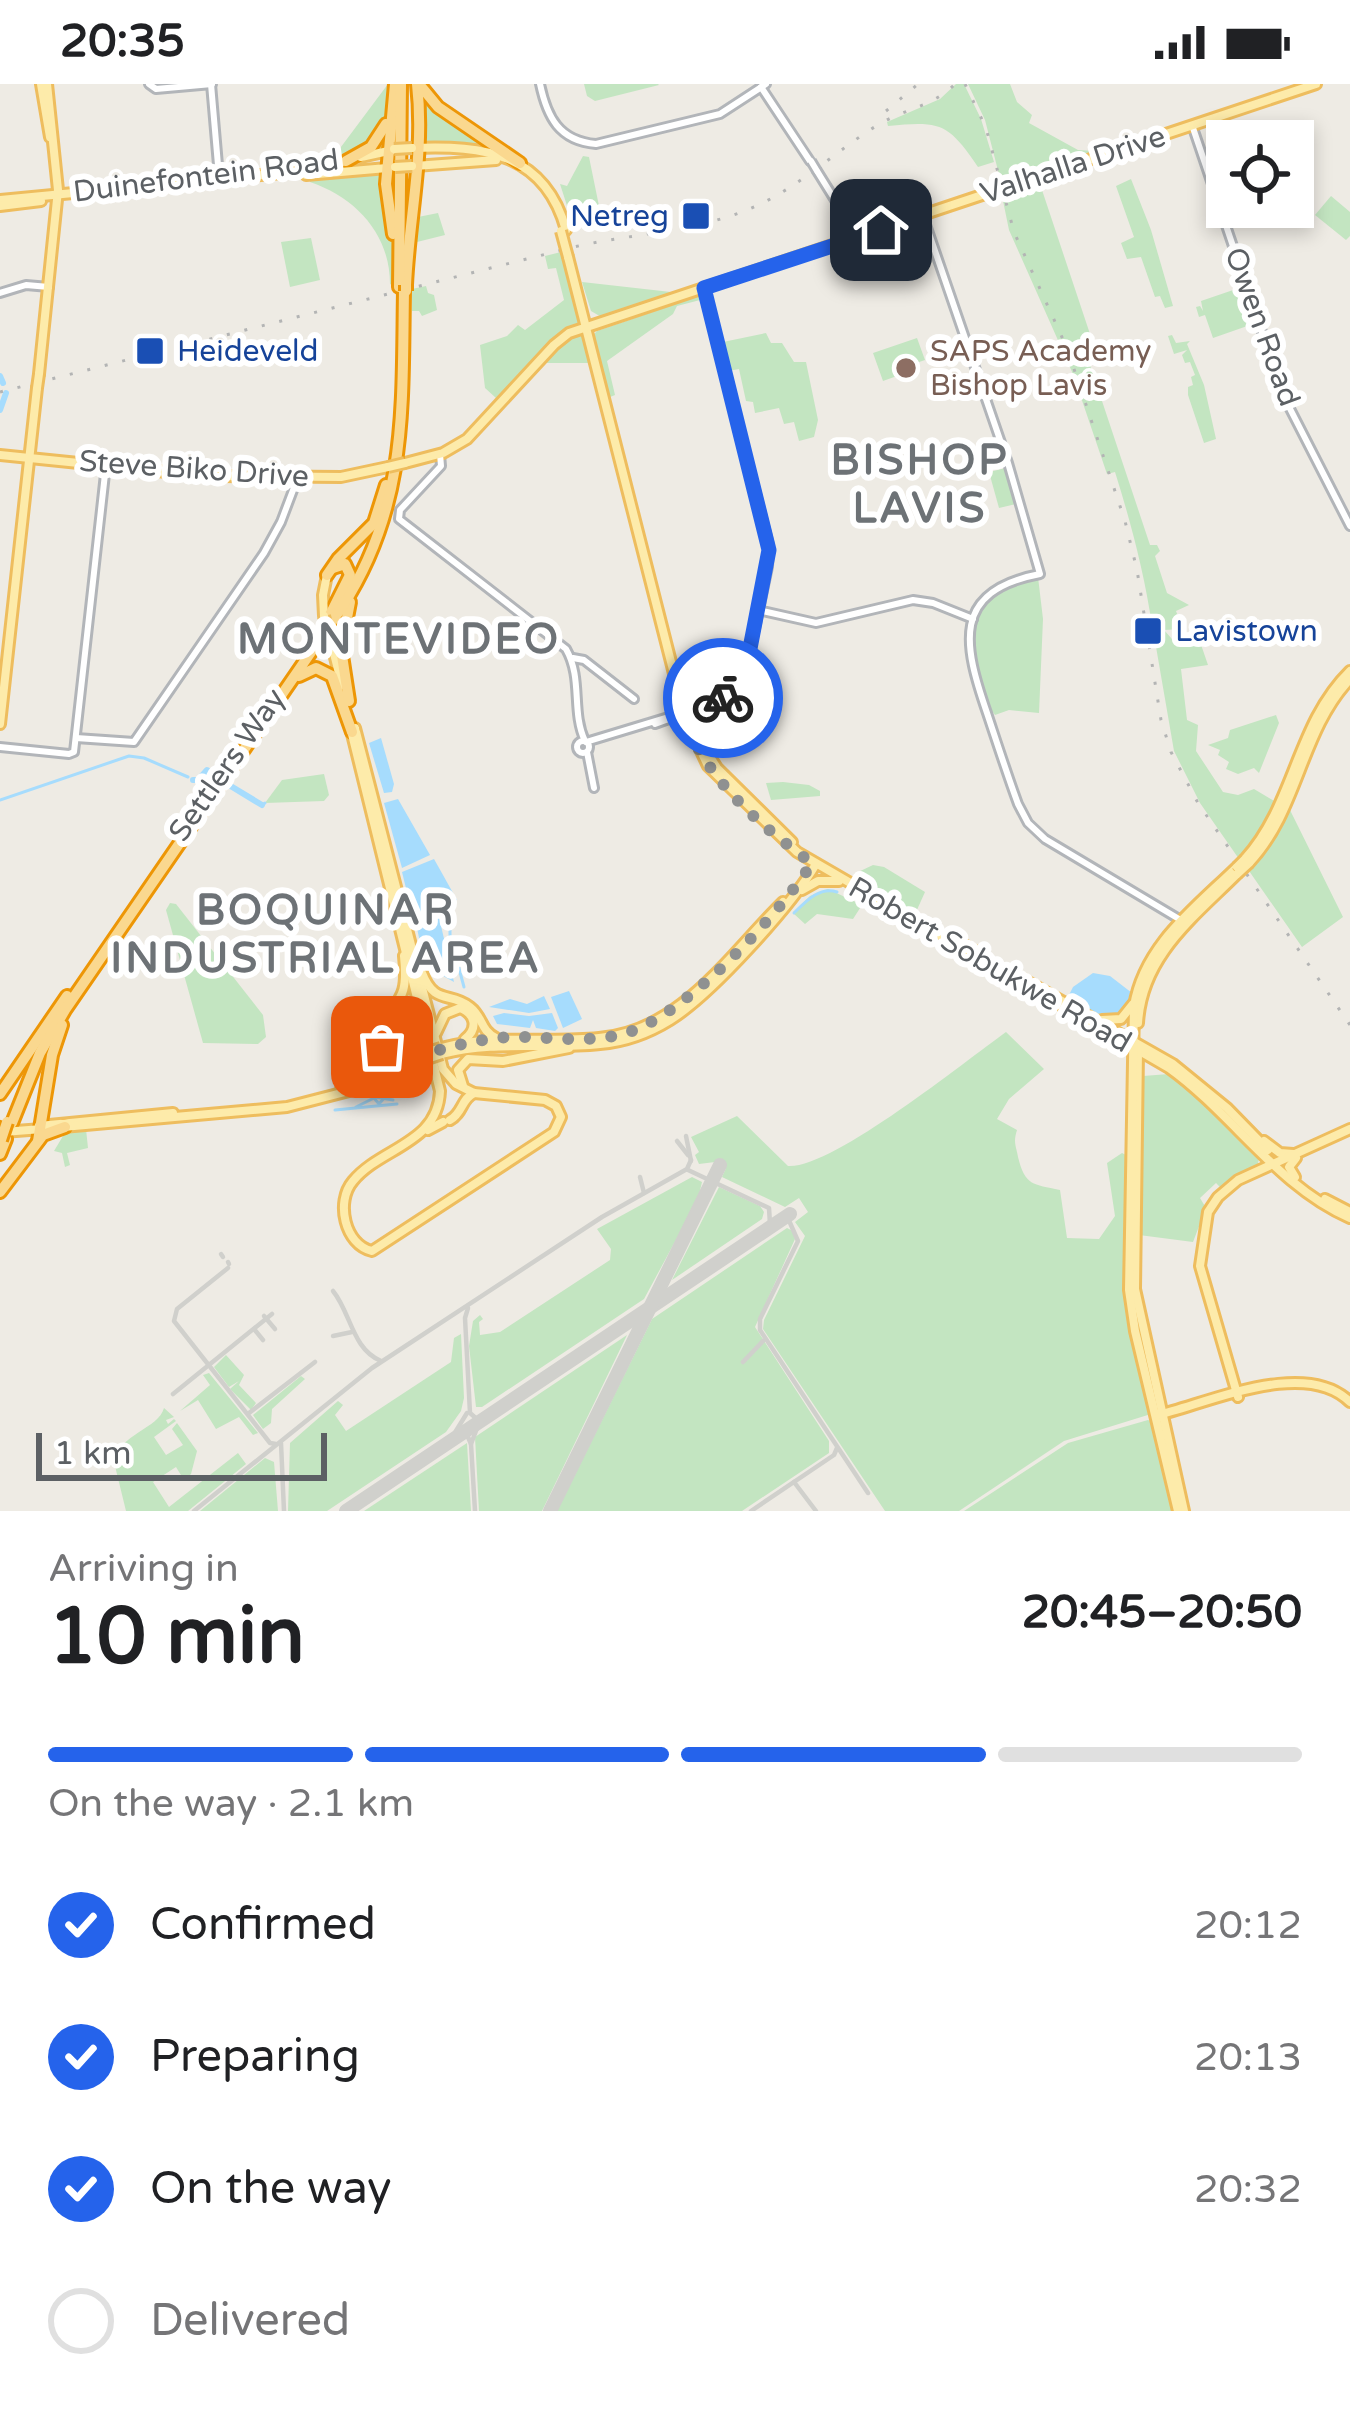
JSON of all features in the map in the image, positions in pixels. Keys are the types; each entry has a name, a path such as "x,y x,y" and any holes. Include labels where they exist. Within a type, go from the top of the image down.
{"highway":[{"path":"346,161 376,142 401,84"},
{"name":"Settlers Way","path":"4,1132 35,1050 69,994 326,617 370,544 396,427 402,288 401,84"},
{"path":"402,288 416,165 418,84"},
{"path":"418,84 438,107 520,163"},
{"path":"392,106 387,200 402,288"},
{"name":"Settlers Way","path":"4,1132 42,1048 82,985 363,571 384,523 398,461 402,288"},
{"path":"327,575 374,524 389,469"},
{"path":"326,617 350,571 340,563 327,575"},
{"path":"353,730 341,640 363,571"},
{"path":"244,751 299,676 311,668 325,670 335,680 353,730"},
{"path":"0,1192 41,1130 56,1042 82,985"},
{"path":"0,1094 69,994"},
{"path":"41,1130 65,1127"},
{"path":"0,1154 4,1132"}],"main road":[{"path":"0,724 53,247 56,197 44,84"},
{"name":"Valhalla Drive","path":"389,469 440,457 469,436 564,338 1316,84"},
{"path":"416,148 477,152 520,163"},
{"name":"Duinefontein Road","path":"0,203 318,169 416,148"},
{"name":"Robert Sobukwe Road","path":"416,165 487,159 519,167 547,193 564,230"},
{"name":"Robert Sobukwe Road","path":"520,163 551,191 564,230 695,747 712,772 779,838 846,883 1179,1068 1237,1118 1294,1177 1350,1215"},
{"name":"Duinefontein Road","path":"214,181 416,165"},
{"name":"Robert Sobukwe Road","path":"570,257 588,329"},
{"name":"Valhalla Drive","path":"588,329 705,290"},
{"path":"584,304 596,318 611,319"},
{"path":"0,455 30,450"},
{"name":"Steve Biko Drive","path":"30,450 203,476 297,478 389,469"},
{"path":"327,575 322,598 329,634 392,894 437,1052"},
{"path":"1181,1511 1158,1416 1134,1274 1135,1002 1149,961 1242,866 1275,818 1320,708 1350,675"},
{"path":"353,730 437,1052"},
{"path":"787,904 815,862"},
{"path":"381,1033 381,1046 398,1060 497,1038 602,1038 660,1019 696,992 815,862"},
{"name":"Robert Sobukwe Road","path":"815,862 1136,1045 1209,1099 1317,1200 1350,1215"},
{"path":"471,1092 460,1082 458,1071 468,1059 502,1061 635,1037 676,1017 814,882 846,883"},
{"path":"314,1097 362,1076 399,1005 406,983 392,894"},
{"path":"1181,1511 1129,1290 1139,1012 1147,980 1185,923"},
{"path":"406,926 429,988 444,999 469,1005 485,1032 497,1038"},
{"path":"1095,1018 1118,1020 1135,1002"},
{"path":"4,1132 271,1106 314,1097 389,1071 437,1052 466,1039 473,1031 473,1018 465,1010 453,1008 444,1014 436,1030 437,1052 439,1088 436,1112 416,1136"},
{"path":"389,1071 380,1048 381,1033 397,1016 410,1015 422,1024 448,1077 471,1092 552,1103 560,1113 559,1126 381,1248 368,1250 350,1233 345,1196 355,1178 459,1113 471,1092"},
{"path":"479,1043 480,1022"},
{"path":"479,1043 585,1045"},
{"path":"65,1127 282,1108 350,1091 413,1057"},
{"path":"1237,1118 1280,1153 1295,1156"},
{"path":"1238,1396 1201,1271 1208,1212 1240,1179 1350,1131"},
{"path":"1294,1177 1289,1167 1295,1156"},
{"path":"1158,1416 1279,1385 1320,1383 1350,1402"},
{"path":"1158,1402 1173,1412"},
{"path":"1165,1430 1173,1412"}],"street":[{"path":"149,84 154,89 211,84 218,158 214,181"},
{"path":"540,84 546,110 557,128 576,141 596,144 717,115 762,85 856,237"},
{"name":"Owen Road","path":"1192,125 1277,379 1350,522"},
{"path":"923,215 1008,463 1040,574 997,589 973,619 968,638 970,665 1025,819 1052,843 1185,923"},
{"path":"0,293 25,285 49,287"},
{"path":"584,747 741,695 768,567 768,542 705,290"},
{"path":"440,457 400,510 400,519 555,638 570,659 592,788"},
{"path":"0,746 71,754 106,465"},
{"path":"76,738 134,742 264,553 297,478"},
{"path":"0,591 15,592"},
{"path":"758,610 822,622 913,601 933,603 973,619"},
{"path":"570,659 584,660 630,695"}],"green space":[{"path":"388,84 393,84 383,122 368,144 307,168 335,155"},
{"path":"584,84 659,85 595,101 587,96"},
{"path":"956,84 964,84 994,162 978,167 959,141 942,128 888,126 887,122 940,99"},
{"path":"968,84 1010,84 1017,102 1032,115 1029,123 1097,155 1002,186 985,120"},
{"path":"420,91 495,147 493,151 421,145"},
{"path":"583,156 589,157 599,206 570,215 560,184 567,186"},
{"path":"383,171 395,287 390,284 384,250 368,221 342,198 310,182 310,177"},
{"path":"1038,178 1092,340 1083,344 1150,545 1157,545 1160,551 1155,556 1167,593 1189,605 1176,611 1183,629 1164,630 1172,639 1196,630 1208,665 1181,669 1187,720 1198,725 1196,751 1223,792 1238,795 1254,789 1276,802 1270,822 1243,858 1239,859 1200,803 1174,751 1155,641 1163,640 1161,626 1152,625 1115,472 1107,474 1073,374 1009,230 1001,191"},
{"path":"1131,179 1173,306 1165,308 1160,296 1155,297 1141,257 1127,259 1121,243 1134,237 1116,186"},
{"path":"1331,196 1350,212 1346,240 1315,215"},
{"path":"438,213 445,235 413,243 418,217"},
{"path":"311,238 320,280 290,287 281,242"},
{"path":"565,251 582,323 502,398 496,398 485,388 480,345 507,336 518,325 525,330 564,300 556,268 548,269 545,256"},
{"path":"582,282 671,292 701,285 603,318 591,311"},
{"path":"426,286 437,310 422,316 412,311 412,289"},
{"path":"1239,288 1253,324 1213,338 1205,315 1199,317 1196,307 1203,311 1201,301"},
{"path":"702,295 704,299 677,306 673,314 607,361 615,395 610,397 594,334"},
{"path":"766,333 771,343 782,343 794,362 806,362 818,420 814,437 799,441 794,422 784,424 779,408 755,413 753,402 746,401 739,369 728,371 723,342"},
{"path":"582,334 593,363 541,363 560,342"},
{"path":"1168,336 1176,343 1190,341 1187,344 1204,385 1216,439 1204,443 1188,395 1195,375 1182,355 1187,350 1174,354"},
{"path":"917,338 925,360 896,370 897,376 883,381 873,353"},
{"path":"1006,468 1016,504 999,508 989,472"},
{"path":"1038,577 1043,619 1039,713 1009,710 995,715 974,655 976,623 982,610 1004,589"},
{"path":"1276,715 1279,723 1259,773 1254,768 1238,774 1226,769 1229,762 1218,755 1220,750 1208,745 1228,738 1230,730"},
{"path":"324,774 329,795 324,801 265,803 282,780"},
{"path":"766,783 809,785 820,796 771,800"},
{"path":"1289,808 1343,917 1302,947 1247,868 1272,839"},
{"path":"873,865 925,892 916,912 855,878 854,874"},
{"path":"828,889 862,905 853,919 817,914 805,924 793,913 810,896"},
{"path":"170,903 176,904 263,1015 266,1037 258,1044 203,1043 166,910"},
{"path":"1006,1032 1044,1069 1009,1099 997,1119 1017,1130 1016,1147 1027,1179 1060,1190 1067,1238 1099,1239 1115,1216 1107,1163 1122,1153 1128,1156 1127,1299 1151,1414 1064,1441 959,1511 885,1511 763,1329 805,1236 795,1222 808,1212 799,1198 785,1207 722,1177 726,1168 715,1162 699,1164 691,1137 737,1116 788,1166 808,1162 865,1133"},
{"path":"1169,1074 1214,1109 1260,1155 1257,1167 1222,1189 1216,1183 1200,1198 1206,1208 1193,1242 1139,1235 1143,1076"},
{"path":"86,1129 88,1148 67,1153 70,1165 65,1167 62,1153 54,1151 66,1131"},
{"path":"692,1177 702,1182 698,1199 644,1299 476,1407 469,1346 473,1321 480,1315 483,1319 480,1335 500,1332 610,1260 611,1249 597,1229"},
{"path":"719,1187 760,1206 762,1219 672,1280"},
{"path":"787,1228 795,1239 755,1327 829,1441 829,1453 742,1511 557,1511 652,1319"},
{"path":"461,1334 464,1398 446,1432 327,1511 288,1511 290,1443 338,1401 343,1405 335,1415 346,1431 451,1362 454,1338"},
{"path":"627,1335 542,1511 479,1511 475,1437"},
{"path":"226,1355 244,1375 239,1385 256,1403 251,1410 230,1389 239,1381 229,1387 214,1367"},
{"path":"209,1373 258,1433 253,1435 239,1417 216,1429 198,1400 180,1411 210,1385 203,1375"},
{"path":"301,1376 305,1379 272,1409 271,1423 263,1429 253,1415"},
{"path":"164,1408 174,1417 166,1420 168,1424 176,1421 154,1437 166,1455 183,1445 172,1429 177,1423 197,1451 191,1474 184,1480 176,1467 153,1482 169,1507 238,1453 246,1464 188,1511 126,1511 115,1466 109,1465 122,1445 155,1421"},
{"path":"1148,1420 1154,1423 1176,1511 964,1511 1068,1443"},
{"path":"467,1443 471,1511 364,1511"},
{"path":"265,1458 274,1462 278,1511 200,1511"}],"water":[{"path":"381,738 392,792 384,793 369,743"},
{"path":"398,799 430,855 402,868 384,803"},
{"path":"434,859 457,900 413,917 402,872"},
{"path":"435,914 454,982 431,965 420,942 416,922"},
{"path":"1093,973 1110,976 1132,993 1120,1017 1105,1018 1068,997 1073,987"},
{"path":"569,991 582,1019 563,1028 551,997"},
{"path":"544,996 550,1009 529,1013 489,1007 510,999 527,1004"},
{"path":"552,1013 558,1028 536,1028 533,1020 530,1028 497,1024 493,1016"}],"waterway":[{"path":"0,376 3,383"},
{"path":"0,410 6,393"},
{"path":"0,800 129,756 188,777"},
{"path":"193,780 207,770 217,777"},
{"path":"224,782 262,805"},
{"path":"794,913 819,893 837,892"},
{"path":"862,905 940,946"},
{"path":"450,911 450,935 464,987"},
{"path":"375,1097 393,1100"},
{"path":"356,1107 374,1098 379,1104 385,1097"},
{"path":"335,1110 397,1104"}],"taxiway":[{"path":"686,1136 691,1161"},
{"path":"677,1141 688,1155"},
{"path":"194,1511 372,1368 602,1217 687,1169 691,1160"},
{"path":"688,1170 769,1208 770,1224 751,1240"},
{"path":"640,1177 644,1193"},
{"path":"787,1216 798,1241 760,1319 760,1330 868,1493"},
{"path":"228,1268 177,1309 174,1321 270,1443 276,1444"},
{"path":"333,1291 364,1348 381,1361"},
{"path":"468,1308 470,1413 478,1420 490,1414"},
{"path":"173,1394 272,1314"},
{"path":"264,1316 275,1329"},
{"path":"254,1329 263,1340"},
{"path":"333,1336 352,1332"},
{"path":"743,1362 763,1341"},
{"path":"249,1413 315,1362"},
{"path":"451,1439 467,1413"},
{"path":"432,1453 461,1435 471,1444 479,1423"},
{"path":"281,1443 284,1511"},
{"path":"471,1444 475,1511"},
{"path":"751,1511 834,1455 837,1448"},
{"path":"794,1482 816,1511"}],"runway":[{"path":"550,1511 720,1165"},
{"path":"346,1511 790,1214"}],"railway":[{"path":"886,111 918,84"},
{"path":"0,392 574,247 734,215 773,198 881,123 929,102 955,84"},
{"path":"965,84 986,128 1014,232 1067,348 1125,521 1171,752 1198,803 1350,1025"}],"way so far":[{"path":"382,1047 389,1057 401,1060 479,1040 615,1036 660,1019 696,992 794,890 812,863 730,790 695,747 683,710 723,698"}],"place":[{"name":"Netreg","path":"696,216"},
{"name":"Heideveld","path":"150,351"},
{"name":"SAPS Academy Bishop Lavis","path":"906,368"},
{"name":"Lavistown","path":"1148,631"}],"district":[{"name":"BISHOP LAVIS","path":"920,484"},
{"name":"MONTEVIDEO","path":"399,639"},
{"name":"BOQUINAR INDUSTRIAL AREA","path":"326,934"}],"route":[{"path":"723,698 741,695 769,550 704,288 881,230"}]}
